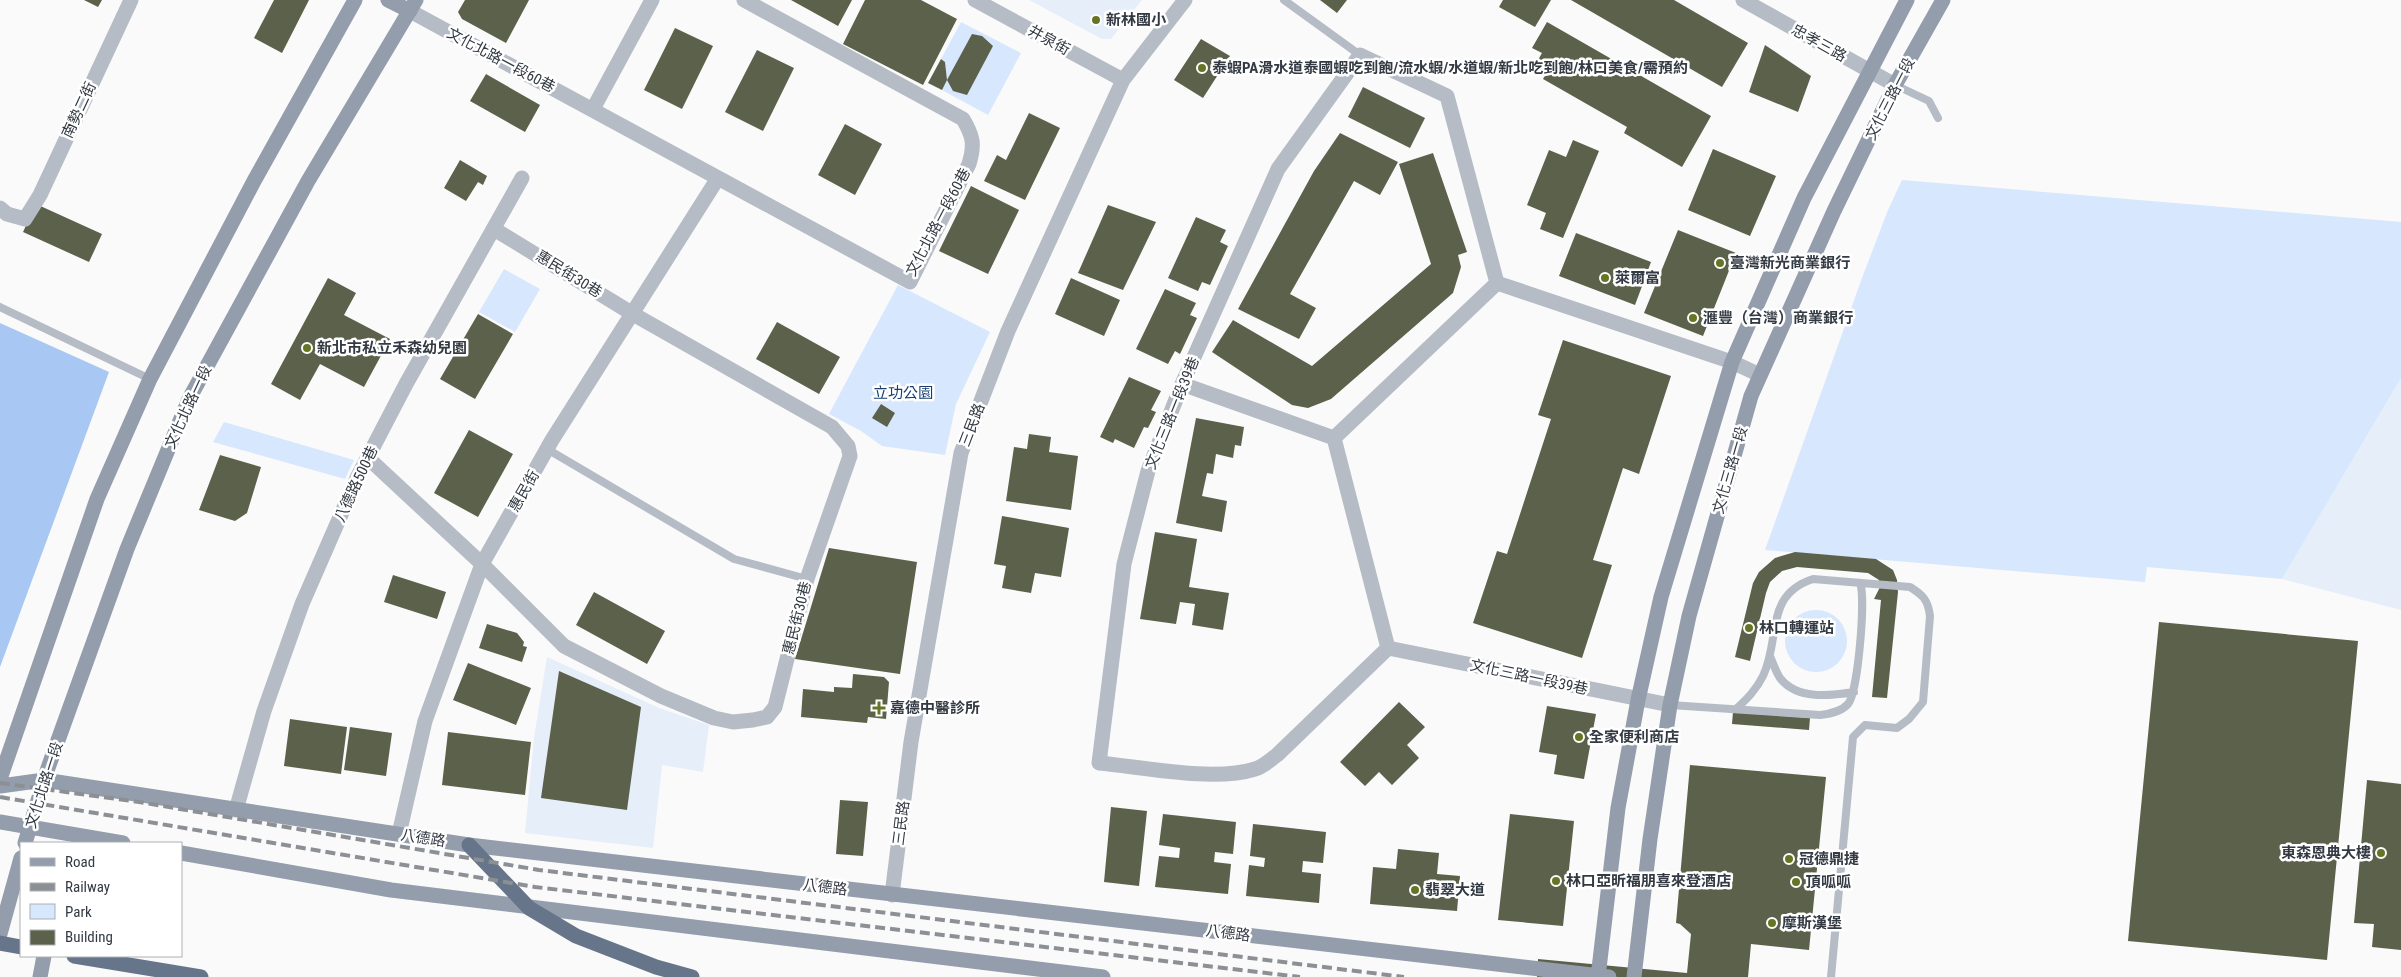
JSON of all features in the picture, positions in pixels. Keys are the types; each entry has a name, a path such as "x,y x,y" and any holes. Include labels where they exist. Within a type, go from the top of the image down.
{"highway":[{"path":"469,845 529,908 576,936 656,967 692,977"},
{"path":"0,943 20,947"},
{"path":"80,957 201,977"}],"street":[{"name":"南勢二街","path":"0,208 7,214 25,219 40,195 130,0"},
{"path":"0,779 97,499 150,378 254,181 355,0"},
{"path":"388,0 413,6"},
{"path":"593,109 652,0"},
{"name":"文化北路一段60巷","path":"413,6 593,109 910,282 970,164 973,150 972,134 963,119 744,0"},
{"name":"井泉街","path":"975,0 1123,80"},
{"name":"三民路","path":"892,895 911,742 960,453 1008,331 1123,80 1186,0"},
{"name":"忠孝三路","path":"1743,0 1895,85"},
{"name":"文化三路一段","path":"1601,977 1618,808 1638,700 1661,597 1732,362 1804,198 1907,0"},
{"name":"文化三路一段","path":"1634,977 1650,839 1670,705 1689,616 1752,396 1834,211 1895,85 1943,0"},
{"name":"文化北路一段","path":"25,842 44,780 127,549 189,399 308,181 413,6"},
{"path":"1360,55 1448,96 1497,283"},
{"name":"文化三路一段39巷","path":"1360,55 1278,168 1182,384 1148,471 1124,564 1099,762 1204,774 1233,775 1257,769 1277,755 1388,648 1670,705"},
{"name":"八德路500巷","path":"236,810 264,711 302,604 357,478 406,384 522,178"},
{"name":"惠民街","path":"399,834 424,721 482,564 547,450 718,178"},
{"name":"惠民街30巷","path":"368,458 482,564 564,646 661,696 714,718 734,722 767,717 775,707 807,579 850,456 845,441 832,427 633,314 494,229"},
{"path":"1497,283 1732,362 1760,375"},
{"path":"1334,438 1497,283"},
{"path":"1182,384 1334,438"},
{"path":"1334,438 1388,648"},
{"name":"八德路","path":"0,786 44,780 469,845 1601,977"},
{"path":"0,822 117,842"},
{"path":"182,853 391,890 1103,977"},
{"path":"182,863 219,859"},
{"path":"0,934 20,862"}],"lane":[{"path":"1284,0 1360,55"},
{"path":"1895,85 1929,101 1938,118"},
{"path":"0,307 150,378"},
{"path":"547,450 734,559 807,579"},
{"path":"1736,709 1754,691 1763,675 1770,656 1778,613 1788,593 1798,584 1813,579 1910,587 1921,593 1928,602 1930,616 1923,702 1910,719 1897,728 1865,725 1853,737 1831,977"},
{"path":"1670,705 1820,715 1833,714 1848,704 1854,692 1864,598 1860,583"},
{"path":"1770,656 1780,678 1800,693 1832,696 1854,692"}],"shaded area":[{"name":"新林國小","path":"1029,0 1142,0 1111,39 1102,39"},
{"path":"0,323 109,372 0,667"},
{"path":"2401,378 2401,610 2282,579"},
{"path":"547,657 659,708 709,725 703,772 662,765 653,848 525,833 534,738"}],"green space":[{"path":"961,22 1021,53 988,115 942,90 947,80 945,62 941,59"},
{"path":"1902,180 2401,222 2401,378 2282,579 2147,567 2145,582 1765,550 1862,278 1888,210"},
{"path":"504,269 540,289 515,332 479,312"},
{"name":"立功公園","path":"898,285 990,332 956,404 945,455 882,446 861,431 829,414"},
{"path":"224,422 354,460 345,479 213,442"},
{"path":"1816,610 1833,615 1838,619 1842,624 1847,641 1842,658 1838,663 1833,667 1816,672 1799,667 1794,663 1790,658 1785,641 1790,624 1794,619 1799,615"}],"building":[{"path":"84,0 102,0 98,7"},
{"path":"274,0 309,0 282,53 254,38"},
{"path":"465,0 529,0 506,43 462,19 458,12"},
{"path":"791,0 852,0 838,26"},
{"path":"865,0 921,0 957,19 923,85 843,44"},
{"path":"1320,0 1347,0 1337,13"},
{"path":"1503,0 1551,0 1535,27 1499,7"},
{"path":"1571,0 1674,0 1748,43 1722,87"},
{"path":"1547,22 1711,116 1682,167 1624,133 1627,127 1543,79 1550,67 1538,60 1542,53 1532,48"},
{"path":"675,28 713,46 682,109 644,90"},
{"path":"972,34 982,36 993,46 967,95 953,91 947,80"},
{"name":"泰蝦PA滑水道泰國蝦吃到飽/流水蝦/水道蝦/新北吃到飽/林口美食/需預約","path":"1201,39 1230,56 1203,98 1174,80"},
{"path":"1765,45 1811,76 1798,112 1749,92"},
{"path":"757,50 794,68 763,131 725,112"},
{"path":"941,59 945,62 947,80 942,90 928,83"},
{"path":"486,74 540,105 525,132 470,101"},
{"path":"1363,87 1425,118 1410,148 1348,117"},
{"path":"1029,113 1060,128 1025,200 984,181 997,155 1006,160"},
{"path":"845,124 882,144 855,195 818,175"},
{"path":"1340,133 1398,162 1380,195 1354,181 1290,294 1316,308 1299,339 1238,309 1314,171"},
{"path":"1573,140 1599,151 1563,238 1540,229 1546,213 1527,205 1549,150 1566,157"},
{"path":"1713,149 1776,176 1750,236 1688,210"},
{"path":"1433,153 1467,252 1458,255 1461,267 1453,293 1331,399 1308,408 1292,405 1212,352 1233,320 1312,366 1431,264 1399,164"},
{"path":"460,160 487,176 483,185 478,182 466,201 444,188"},
{"path":"971,186 1019,210 988,274 939,251"},
{"path":"36,204 102,234 89,262 23,232"},
{"path":"1108,205 1156,222 1123,290 1078,273"},
{"path":"1196,217 1226,230 1220,242 1228,246 1210,285 1202,282 1198,291 1168,278"},
{"path":"1678,230 1736,253 1703,336 1644,313"},
{"path":"1576,233 1651,262 1635,305 1559,276"},
{"path":"328,278 356,293 344,315 390,339 364,387 320,364 300,400 271,384"},
{"path":"1071,278 1120,300 1104,336 1055,314"},
{"path":"1165,289 1196,303 1190,315 1197,318 1180,354 1175,351 1168,364 1136,349"},
{"path":"478,314 513,334 475,399 440,379"},
{"path":"777,322 840,357 819,394 756,359"},
{"path":"1563,340 1671,376 1639,474 1623,468 1593,560 1612,565 1582,658 1473,623 1497,551 1507,554 1551,419 1538,415"},
{"path":"1129,377 1161,391 1151,410 1156,412 1148,428 1144,427 1134,448 1115,439 1113,443 1100,437"},
{"path":"881,404 895,413 887,427 872,418"},
{"path":"1196,418 1244,427 1241,446 1235,445 1233,458 1216,454 1213,474 1207,473 1202,496 1227,501 1222,532 1176,523"},
{"path":"469,430 513,454 478,517 434,493"},
{"path":"1029,434 1051,437 1049,452 1078,456 1071,510 1006,501 1014,447 1027,449"},
{"path":"220,455 261,467 247,513 235,521 199,510"},
{"path":"1002,516 1069,528 1061,577 1035,573 1031,593 1002,588 1006,566 994,564"},
{"path":"1155,532 1197,539 1189,587 1229,593 1223,630 1192,625 1195,604 1180,602 1176,624 1140,619"},
{"path":"829,548 917,562 900,674 795,659"},
{"name":"林口轉運站","path":"1795,552 1876,559 1893,570 1897,580 1898,592 1887,698 1872,697 1881,600 1874,599 1880,587 1879,580 1868,573 1797,567 1782,571 1770,582 1766,593 1750,661 1735,657 1753,583 1759,572 1775,558"},
{"path":"393,575 446,592 437,619 384,602"},
{"path":"594,592 665,631 647,664 576,625"},
{"path":"2159,622 2358,641 2327,960 2128,941"},
{"path":"487,624 517,633 524,642 523,646 527,647 522,662 479,648"},
{"path":"468,663 531,688 516,725 453,700"},
{"path":"559,671 641,707 627,810 541,798"},
{"path":"853,674 884,677 889,682 886,719 868,717 867,723 801,717 803,689 834,692 834,687 852,688"},
{"path":"1399,702 1425,727 1407,745 1419,758 1392,785 1379,772 1365,786 1340,762"},
{"path":"1547,706 1596,714 1584,779 1554,774 1557,755 1539,752"},
{"path":"1733,712 1810,718 1809,730 1732,724"},
{"path":"290,719 347,727 341,774 284,766"},
{"path":"350,727 392,733 386,776 344,770"},
{"path":"448,732 531,742 525,795 442,785"},
{"path":"1690,765 1826,777 1809,950 1751,944 1748,977 1537,977 1538,959 1687,973 1691,934 1680,924 1676,923"},
{"name":"東森恩典大樓","path":"2367,780 2401,784 2401,950 2372,947 2374,924 2354,923"},
{"path":"840,800 868,802 863,856 836,854"},
{"path":"1111,807 1147,811 1139,886 1104,882"},
{"path":"1163,814 1236,822 1233,854 1215,852 1214,862 1231,864 1228,894 1155,887 1159,856 1179,858 1180,848 1159,845"},
{"path":"1510,814 1574,821 1563,926 1498,920"},
{"path":"1253,824 1326,832 1323,863 1303,861 1302,872 1321,874 1319,903 1246,896 1249,865 1264,867 1265,858 1250,856"},
{"name":"翡翠大道","path":"1398,849 1439,853 1437,874 1460,876 1457,911 1370,904 1373,867 1396,869"}],"railway":[{"path":"0,783 139,802 539,870 1404,977"},
{"path":"0,797 535,887 1300,977"}],"place":[{"name":"新林國小","path":"1096,20"},
{"name":"泰蝦PA滑水道泰國蝦吃到飽/流水蝦/水道蝦/新北吃到飽/林口美食/需預約","path":"1202,68"},
{"name":"臺灣新光商業銀行","path":"1720,263"},
{"name":"萊爾富","path":"1605,278"},
{"name":"滙豐（台灣）商業銀行","path":"1693,318"},
{"name":"新北市私立禾森幼兒園","path":"307,348"},
{"name":"林口轉運站","path":"1749,628"},
{"name":"嘉德中醫診所","path":"879,708"},
{"name":"全家便利商店","path":"1579,737"},
{"name":"東森恩典大樓","path":"2381,853"},
{"name":"冠德鼎捷","path":"1789,859"},
{"name":"林口亞昕福朋喜來登酒店","path":"1556,881"},
{"name":"頂呱呱","path":"1796,882"},
{"name":"翡翠大道","path":"1415,890"},
{"name":"摩斯漢堡","path":"1772,923"}]}
